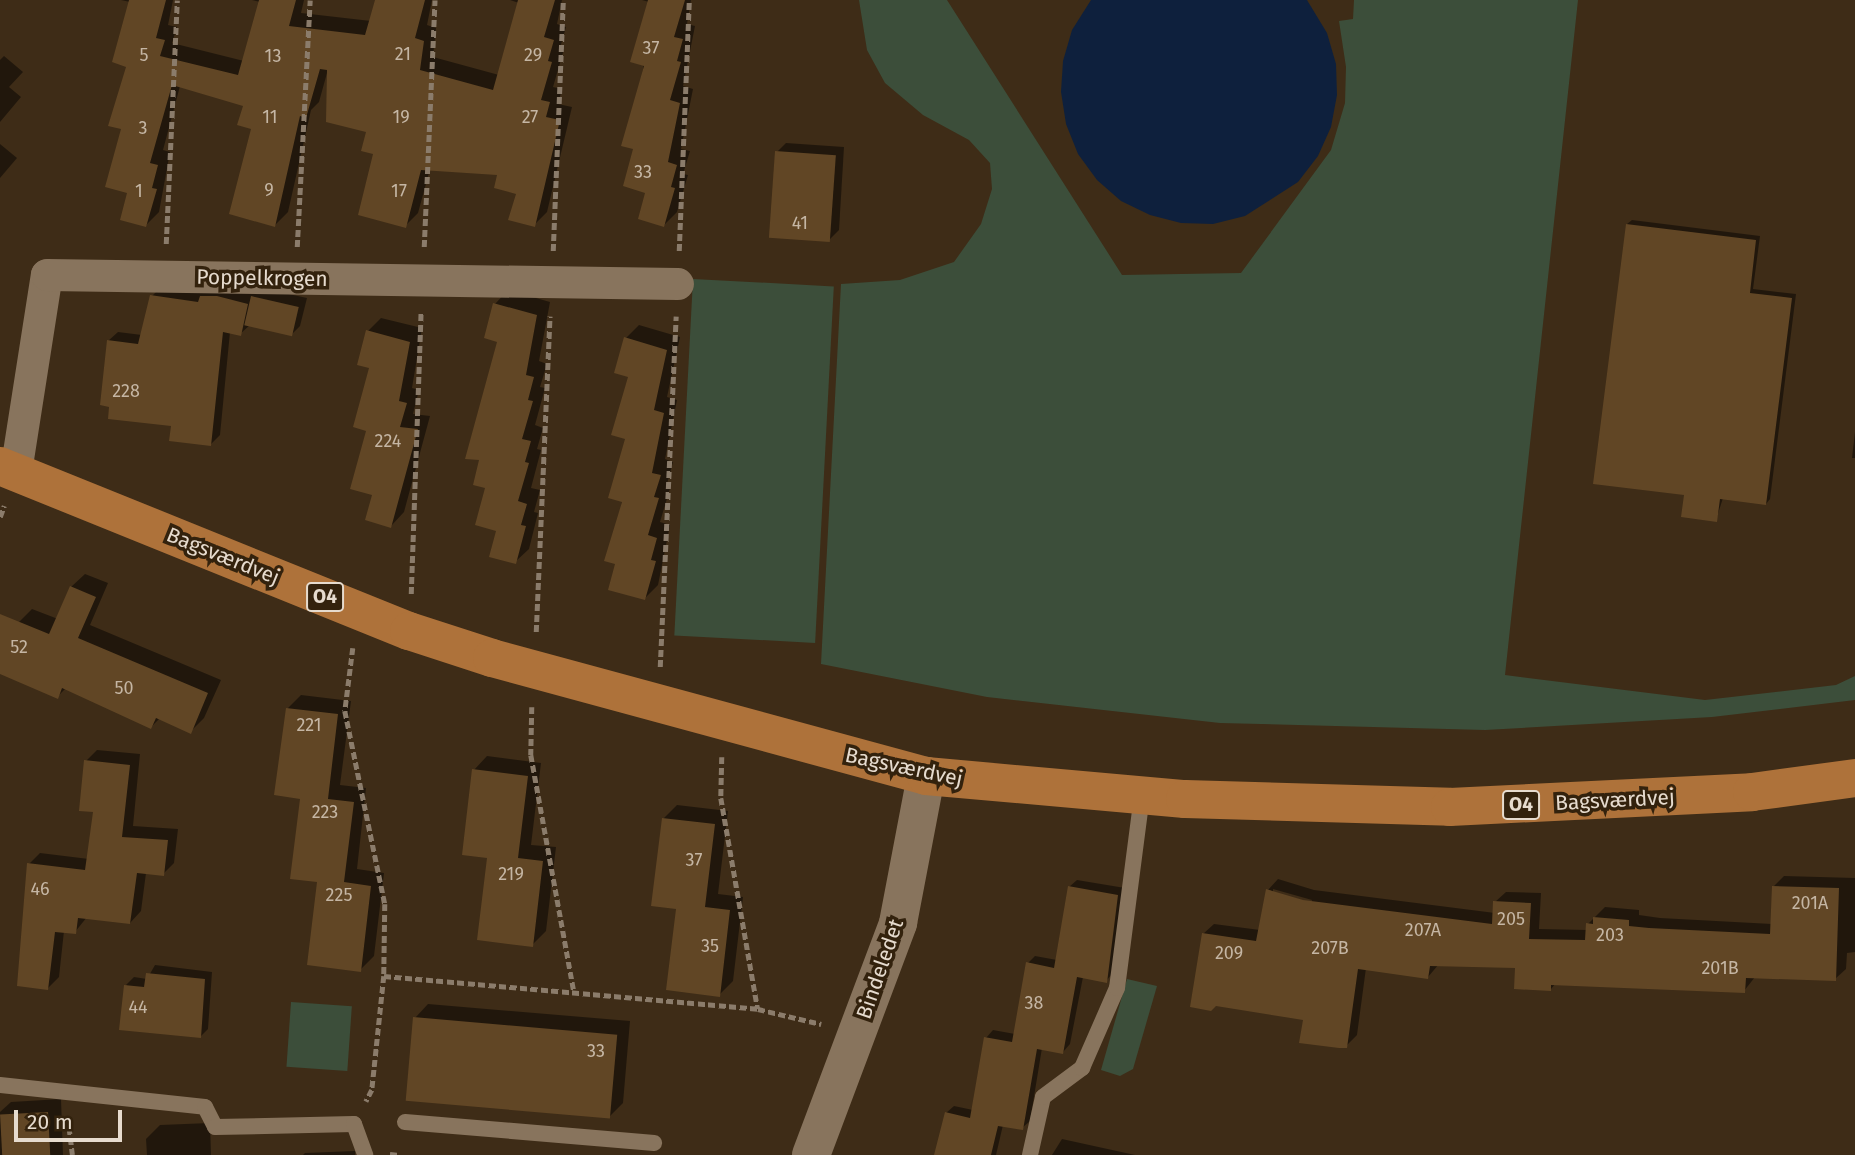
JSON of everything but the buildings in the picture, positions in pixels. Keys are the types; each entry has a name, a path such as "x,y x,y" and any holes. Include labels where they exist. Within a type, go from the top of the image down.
{"main road":[{"name":"Bagsværdvej","path":"8,469 357,610 534,670 926,776 1142,795 1450,807 1752,792 1855,778"}],"street":[{"name":"Poppelkrogen","path":"8,469 47,275 678,284"},
{"name":"Bindeledet","path":"811,1155 898,923 926,776"}],"lane":[{"path":"1030,1155 1043,1097 1082,1068 1117,988 1142,795"},
{"path":"0,1085 205,1107 215,1127 354,1124 365,1155"},
{"path":"405,1122 654,1143"}],"path":[{"path":"164,277 177,0"},
{"path":"296,278 310,0"},
{"path":"413,555 435,0"},
{"path":"537,596 563,0"},
{"path":"662,628 689,0"},
{"path":"354,1124 372,1090 384,976 385,904 345,711 357,610"},
{"path":"534,670 531,755 574,992"},
{"path":"722,722 721,798 758,1009"},
{"path":"384,976 758,1009 858,1033"},
{"path":"64,1092 74,1155"}],"green space":[{"path":"859,0 947,0 1122,275 1241,273 1331,150 1345,103 1346,67 1339,21 1353,19 1354,0 1578,0 1505,675 1705,700 1836,685 1855,676 1855,700 1712,717 1485,730 1220,723 987,697 821,664 841,284 900,280 954,262 981,224 992,189 990,163 969,140 923,115 885,83 867,50"},
{"path":"693,279 834,286 815,643 674,636"},
{"path":"1127,979 1157,986 1133,1069 1120,1076 1101,1070"},
{"path":"291,1002 352,1006 347,1071 286,1067"}],"water":[{"path":"1091,0 1307,0 1327,33 1336,64 1337,95 1331,127 1318,156 1298,182 1245,216 1213,224 1181,223 1150,215 1121,201 1097,180 1078,154 1066,124 1061,92 1063,61 1072,30"}]}
